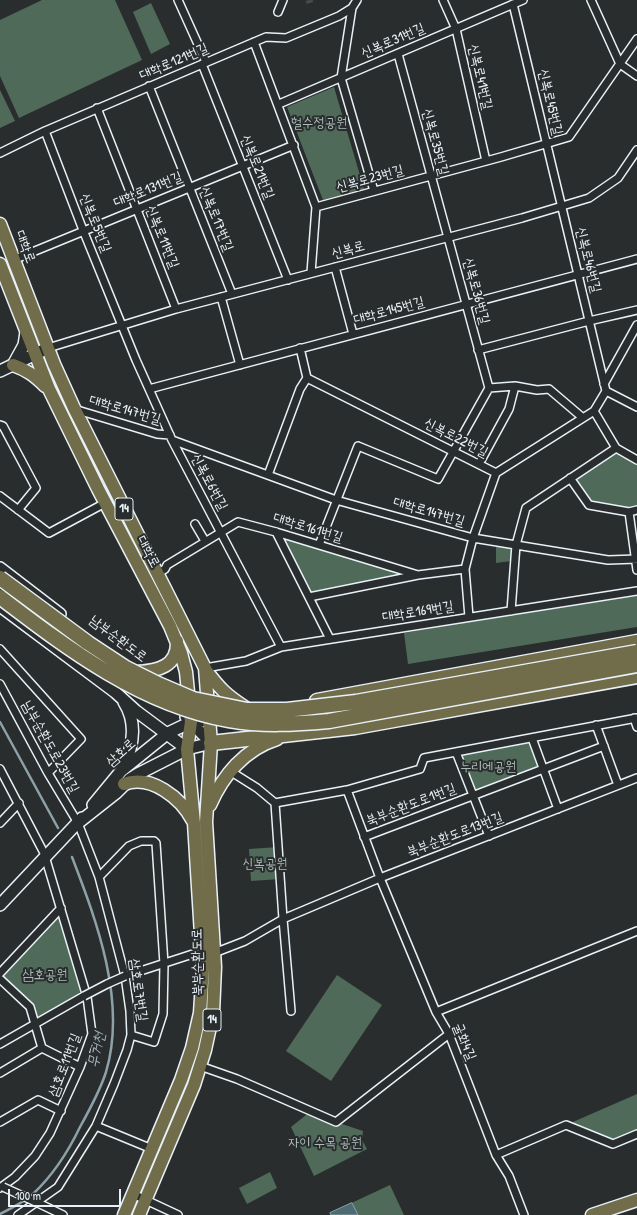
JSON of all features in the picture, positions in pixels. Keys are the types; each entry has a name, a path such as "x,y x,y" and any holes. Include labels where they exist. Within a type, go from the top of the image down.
{"highway":[{"path":"0,578 88,643 126,668 193,699 247,710 287,710 356,702 637,652"},
{"path":"0,597 69,647 133,687 161,700 191,711 229,720 295,724 329,721 635,673"},
{"path":"209,720 247,708 310,702 637,642"},
{"path":"211,743 355,727 635,673"}],"main road":[{"name":"대학로","path":"0,224 48,348 74,408 205,668 211,743"},
{"name":"대학로","path":"0,264 49,389 105,503 170,626 184,663 191,722 187,749 194,823"},
{"path":"13,365 24,345 26,332"},
{"path":"0,371 48,348"},
{"path":"13,365 34,375 49,389"},
{"name":"남부순환도로","path":"0,568 137,672 191,722 211,743"},
{"path":"0,606 187,749"},
{"path":"137,672 155,671 166,665 176,652 176,640"},
{"path":"205,668 220,688 231,699 247,708"},
{"path":"120,697 129,711 132,733 132,743 121,772"},
{"name":"삼호로","path":"78,823 121,772 168,734 191,722 209,720"},
{"path":"207,812 218,787 230,771 246,756 257,747 292,734"},
{"name":"삼호로","path":"47,855 69,831 116,793 124,784 138,774 187,749 211,743"},
{"name":"북부순환도로","path":"140,1215 194,1085 210,1032 213,1013 215,991 214,953 207,812 211,743"},
{"path":"124,784 130,782 144,782 159,788 178,801 194,823"},
{"name":"북부순환도로","path":"124,1215 181,1080 197,1032 202,991 202,951 194,823"},
{"path":"0,905 47,855"},
{"path":"592,1215 637,1200"}],"street":[{"name":"신복로21번길","path":"178,0 288,280"},
{"path":"278,12 283,0"},
{"name":"대학로121번길","path":"0,153 97,108 266,37 286,38 340,16 352,8 357,0"},
{"name":"신복로41번길","path":"443,0 456,29 486,161"},
{"name":"신복로31번길","path":"341,78 523,0"},
{"path":"591,0 620,64 637,76"},
{"name":"신복로45번길","path":"513,4 562,206"},
{"name":"신복로31번길","path":"352,8 341,78 374,191"},
{"name":"신복로23번길","path":"316,207 569,137 637,39"},
{"path":"254,42 279,104 316,207 312,273"},
{"name":"신복로35번길","path":"398,54 448,238"},
{"path":"279,104 341,78"},
{"name":"신복로17번길","path":"149,86 232,294"},
{"name":"신복로11번길","path":"97,108 176,309"},
{"name":"신복로5번길","path":"45,131 83,230 122,325"},
{"name":"대학로131번길","path":"13,260 136,208 294,145"},
{"name":"신복로","path":"48,348 176,309 448,238 590,198 618,178 637,150"},
{"name":"신복로46번길","path":"562,206 605,388"},
{"name":"신복로36번길","path":"448,238 489,388"},
{"name":"대학로145번길","path":"149,389 637,259"},
{"path":"335,267 353,334"},
{"path":"221,297 240,364"},
{"path":"478,350 589,320 637,310"},
{"name":"신복로6번길","path":"122,325 171,438 281,647"},
{"path":"637,325 605,388 637,407"},
{"path":"268,475 300,388 307,378 300,348"},
{"name":"신복로22번길","path":"307,378 496,473 594,411 605,388"},
{"path":"479,464 509,409 515,386"},
{"path":"319,545 358,446 438,479 489,388 515,386 537,390 549,389 583,418"},
{"name":"대학로147번길","path":"74,408 171,438 336,500 473,538 608,560 636,560"},
{"path":"594,411 616,448 637,460"},
{"path":"0,425 3,426 36,488 18,510"},
{"path":"511,611 516,545 526,508 616,448"},
{"path":"469,617 465,569 473,538 496,473"},
{"path":"570,478 589,505 629,512 637,510"},
{"path":"0,496 49,533 105,503"},
{"path":"629,512 637,570"},
{"name":"대학로161번길","path":"157,574 165,569 167,565 238,522 418,575 465,569"},
{"path":"195,524 205,541"},
{"path":"276,532 330,639"},
{"path":"309,597 418,575"},
{"name":"대학로169번길","path":"205,668 246,661 281,647 637,591"},
{"path":"0,649 81,739 48,773"},
{"name":"남부순환도로23번길","path":"0,684 48,773 78,823"},
{"path":"275,803 346,790 420,768 424,758 635,718 637,727"},
{"path":"596,725 618,785"},
{"path":"532,738 558,809"},
{"name":"북부순환도로1번길","path":"346,790 364,837 604,746"},
{"path":"456,752 489,836"},
{"name":"삼호로11번길","path":"0,769 47,855 87,997 92,1034 80,1067 50,1133 35,1156 15,1177 1,1186"},
{"path":"230,771 257,788 275,803 291,1011"},
{"name":"북부순환도로13번길","path":"214,953 245,941 283,919 380,878 637,778"},
{"path":"0,823 19,803"},
{"name":"삼호로7번길","path":"18,1215 58,1187 96,1126 114,1084 131,1035 125,976 99,877 78,823"},
{"name":"굴화4길","path":"364,837 436,1012 449,1034 496,1156 509,1176 524,1215"},
{"path":"99,877 129,846 141,841 154,841 156,843 164,964 162,1014 154,1042 131,1035"},
{"path":"0,973 61,908"},
{"path":"436,1012 637,931"},
{"path":"0,1044 107,984 125,976 202,951"},
{"path":"0,979 30,1007 42,1048 80,1067"},
{"path":"200,1066 237,1079 336,1122 449,1034"},
{"path":"0,1073 42,1048"},
{"path":"0,1122 38,1100 60,1111"},
{"path":"496,1156 566,1125 613,1144 637,1134"},
{"path":"96,1126 152,1149"},
{"path":"1,1186 60,1214"},
{"path":"133,1194 178,1215"}],"green space":[{"path":"42,0 115,0 142,60 19,118 0,76 0,20"},
{"path":"151,3 170,44 151,54 133,12"},
{"name":"헐수정공원","path":"334,87 364,189 323,200 287,107"},
{"path":"0,90 15,121 0,128"},
{"path":"617,452 637,463 637,506 627,508 590,503 574,480"},
{"path":"276,532 418,575 309,597"},
{"path":"496,545 512,547 511,561 496,563"},
{"path":"637,593 637,627 408,664 404,633"},
{"name":"누리에공원","path":"532,738 543,769 473,795 456,752"},
{"name":"신복공원","path":"278,847 280,879 251,881 249,849"},
{"name":"삼호공원","path":"60,915 81,991 76,996 37,1019 2,977"},
{"path":"337,975 382,1005 331,1081 286,1051"},
{"path":"637,1094 637,1134 613,1144 566,1125"},
{"name":"자이 수목 공원","path":"311,1111 336,1122 363,1131 362,1140 367,1149 314,1176 291,1127"},
{"path":"270,1172 277,1188 247,1204 239,1188"},
{"path":"390,1185 404,1215 331,1215 330,1213"}],"water":[{"path":"352,1203 358,1215 331,1215 330,1213"}],"waterway":[{"name":"무거천","path":"0,722 58,828"},
{"name":"무거천","path":"0,1214 33,1194 60,1162 76,1136 98,1093 104,1079 112,1045 113,1018 111,990 106,963 91,908 72,857"}]}
